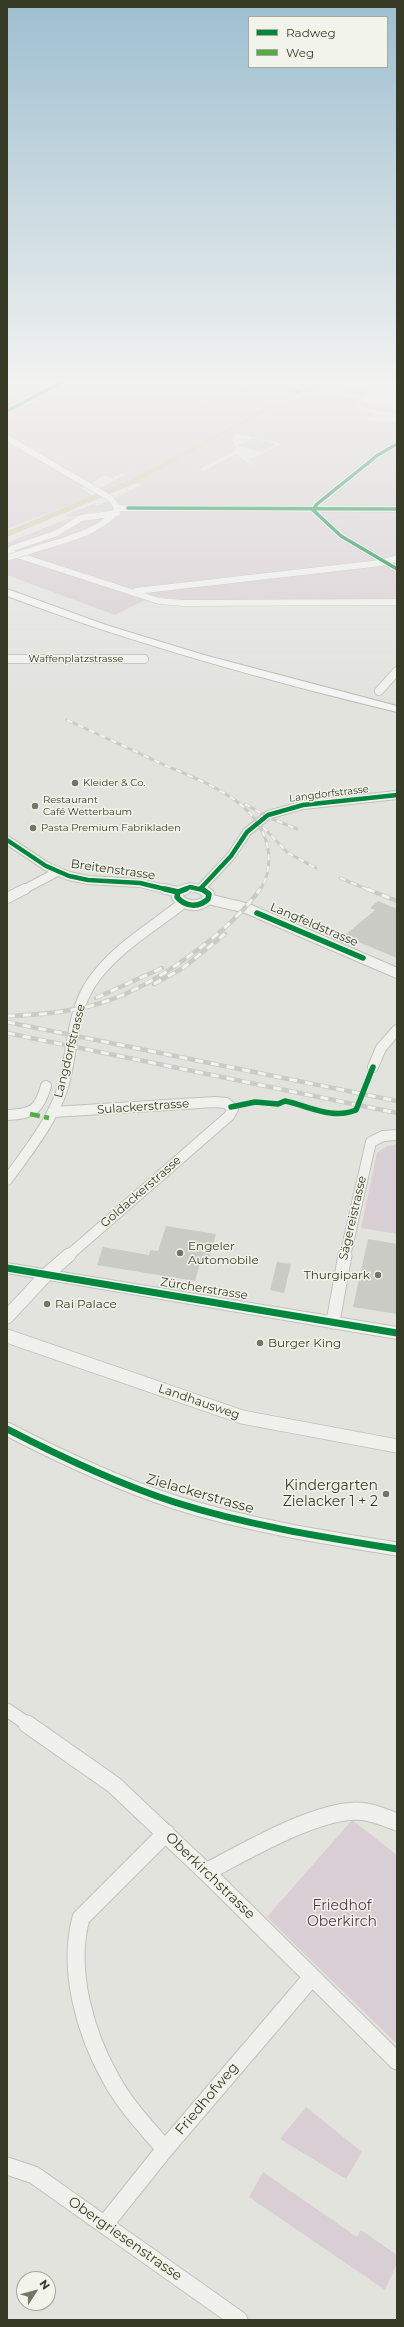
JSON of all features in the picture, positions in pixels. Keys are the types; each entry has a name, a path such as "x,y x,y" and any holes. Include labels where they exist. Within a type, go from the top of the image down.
{"highway":[{"path":"7,592 106,628 185,653 397,709"},
{"path":"7,600 95,632 195,663 397,717"}],"main road":[{"name":"Zürcherstrasse","path":"7,1268 397,1333"}],"street":[{"path":"96,491 110,498 117,511"},
{"path":"314,509 317,504 334,491"},
{"path":"314,509 319,518 341,536 397,569"},
{"path":"397,509 117,511 81,518 60,531 13,548 8,552 159,601 184,603 397,602"},
{"path":"7,558 100,525 117,511"},
{"path":"132,592 384,562 397,558"},
{"name":"Waffenplatzstrasse","path":"7,659 144,660"},
{"path":"379,692 397,670"},
{"name":"Langdorfstrasse","path":"201,888 221,867 252,828 268,816 303,805 397,795"},
{"name":"Breitenstrasse","path":"7,840 57,872 80,879 142,884 178,892"},
{"path":"8,896 57,872"},
{"path":"190,887 201,888 207,891 208,899 198,905 183,903 177,897 178,892 190,887"},
{"name":"Langfeldstrasse","path":"208,899 246,908 397,973"},
{"name":"Langdorfstrasse","path":"7,1180 53,1112 68,1068 77,1012 91,985 108,963 183,903"},
{"path":"373,1067 381,1048 397,1030"},
{"path":"7,1115 30,1114 38,1108 46,1086"},
{"name":"Sulackerstrasse","path":"53,1112 79,1112 215,1102 226,1103 231,1107"},
{"name":"Goldackerstrasse","path":"7,1317 46,1275 229,1116 232,1112 231,1107"},
{"name":"Sägereistrasse","path":"333,1322 344,1258 371,1142 378,1136 387,1134 397,1135"},
{"name":"Landhausweg","path":"7,1336 242,1417 397,1446"},
{"name":"Zielackerstrasse","path":"7,1429 99,1474 174,1502 295,1532 397,1549"},
{"name":"Oberkirchstrasse","path":"7,1710 114,1785 206,1872 397,2061"},
{"path":"206,1872 274,1839 341,1812 368,1813 397,1822"},
{"path":"165,2149 130,2107 106,2066 90,2025 82,1996 76,1948 76,1930 81,1918 166,1833"},
{"name":"Friedhofweg","path":"105,2224 165,2149 312,1977"},
{"name":"Obergriesenstrasse","path":"7,2166 34,2175 239,2320"}],"green space":[{"path":"7,491 85,491 92,496 7,529"},
{"path":"130,491 397,491 397,600 184,601 153,596 115,615 7,575 7,543 67,519 103,515 101,511 71,517 65,515 94,504 97,506"},
{"path":"397,1144 397,1234 361,1228 377,1153 387,1146"},
{"name":"Friedhof Oberkirch","path":"352,1820 397,1855 397,2044 267,1917"},
{"path":"306,2107 362,2152 346,2179 280,2139"},
{"path":"263,2172 357,2237 361,2230 397,2255 397,2263 385,2290 249,2197"}],"shaded area":[{"path":"104,491 118,491 7,537 7,531"}],"building":[{"path":"378,901 397,909 397,958 344,936 375,910 370,908"},
{"name":"Engeler Automobile","path":"166,1226 216,1234 209,1258 202,1256 195,1281 97,1265 103,1247 149,1255 150,1250 158,1251"},
{"name":"Thurgipark","path":"368,1239 397,1244 397,1314 353,1307"},
{"path":"277,1262 291,1264 284,1293 270,1290"}],"railway":[{"path":"67,720 208,784 240,804 253,817 262,831 268,849 268,870 260,890"},
{"path":"245,804 270,818 297,829"},
{"path":"263,827 288,853 316,868"},
{"path":"340,878 369,890"},
{"path":"7,1016 45,1014 83,1008 107,1001 148,983 191,955 212,939 231,922 260,889"},
{"path":"367,889 397,901"},
{"path":"154,984 183,968 225,934"},
{"path":"96,998 162,968"},
{"path":"7,1022 397,1101"},
{"path":"7,1033 397,1113"}],"marked path":[{"path":"30,1114 49,1118"}],"cycle path":[{"path":"334,491 317,504 313,510 341,536 397,569"},
{"path":"128,508 397,509"},
{"path":"201,888 231,856 247,832 268,815 303,805 397,795"},
{"path":"7,840 46,866 69,876 88,880 140,883 178,892"},
{"path":"190,887 201,888 209,894 208,899 201,904 192,906 180,901 177,897 178,892 190,887"},
{"path":"257,913 363,958"},
{"path":"231,1107 255,1102 278,1104 285,1101 331,1114 348,1113 356,1110 373,1067"},
{"path":"7,1268 397,1333"},
{"path":"7,1429 89,1469 131,1487 174,1502 256,1524 397,1549"}],"place":[{"name":"Kleider & Co.","path":"75,783"},
{"name":"Restaurant Café Wetterbaum","path":"35,806"},
{"name":"Pasta Premium Fabrikladen","path":"33,828"},
{"name":"Engeler Automobile","path":"180,1253"},
{"name":"Thurgipark","path":"378,1275"},
{"name":"Rai Palace","path":"47,1304"},
{"name":"Burger King","path":"260,1343"},
{"name":"Kindergarten Zielacker 1 + 2","path":"386,1494"}]}
